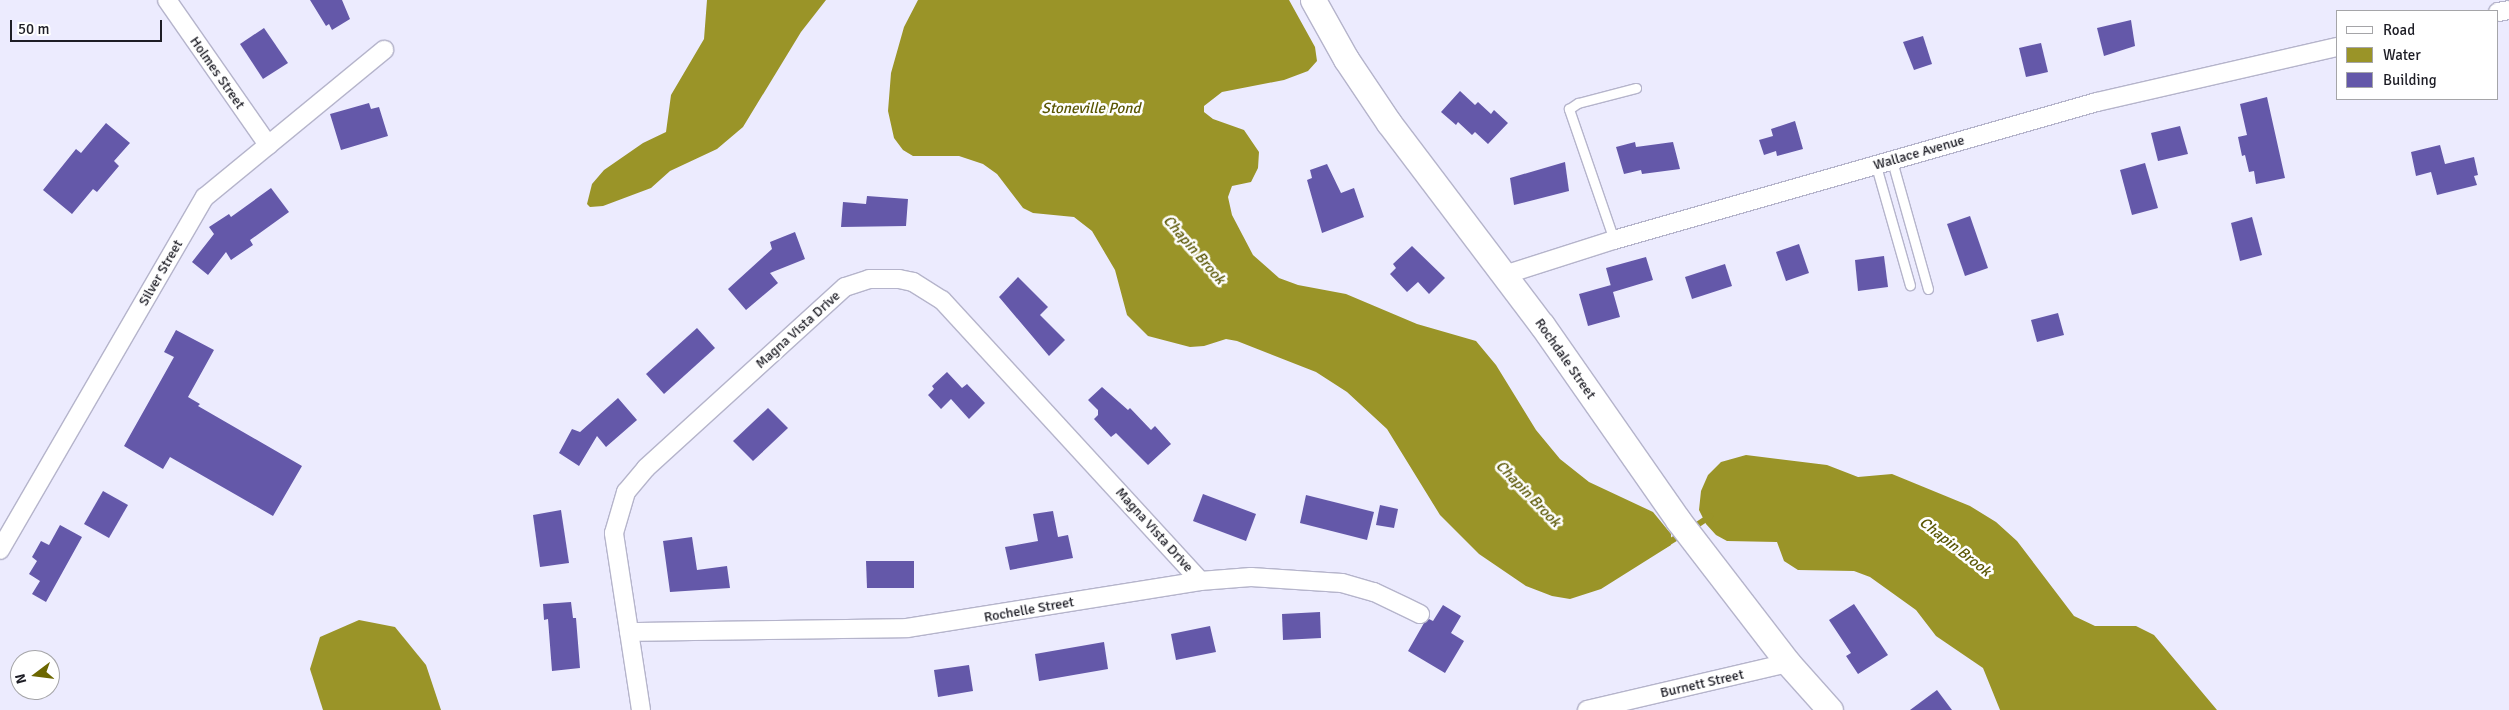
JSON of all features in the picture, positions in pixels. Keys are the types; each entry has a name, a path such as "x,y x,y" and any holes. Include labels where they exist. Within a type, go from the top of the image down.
{"street":[{"name":"Holmes Street","path":"166,0 268,145"},
{"name":"Rochdale Street","path":"1313,0 1346,59 1389,123 1504,275 1678,520 1788,663 1830,710"},
{"name":"Wallace Avenue","path":"1504,275 1614,240 2097,102 2336,47"},
{"name":"Silver Street","path":"0,550 205,197 384,50"},
{"name":"Magna Vista Drive","path":"641,710 614,533 623,499 632,484 845,287 884,278 912,282 942,300 1200,581"},
{"name":"Rochelle Street","path":"629,632 908,628 1200,581 1276,577 1342,583 1374,592 1420,614"},
{"name":"Burnett Street","path":"1586,710 1788,663"}],"lane":[{"path":"1614,240 1569,109 1578,103 1636,88"},
{"path":"1884,164 1910,285"},
{"path":"1884,164 1928,289"}],"water":[{"path":"707,0 826,0 801,32 743,127 717,149 670,171 651,188 603,206 590,207 587,204 592,184 604,170 643,143 666,132 671,95 704,39"},
{"name":"Stoneville Pond","path":"918,0 1289,0 1315,47 1317,61 1308,71 1284,80 1222,92 1204,106 1204,112 1213,119 1244,130 1259,152 1258,168 1251,182 1232,186 1228,197 1232,215 1253,255 1279,278 1298,285 1346,294 1417,324 1476,341 1496,365 1536,430 1560,459 1589,482 1653,512 1671,534 1671,545 1601,589 1570,599 1552,596 1526,586 1479,554 1440,515 1387,429 1347,392 1316,372 1237,341 1226,339 1204,346 1190,347 1148,336 1127,315 1115,270 1092,231 1074,217 1033,213 1023,208 997,174 983,164 959,156 913,156 903,150 894,138 888,111 891,73 904,27"},
{"path":"1746,455 1827,465 1858,477 1892,474 1970,506 1996,522 2017,541 2074,616 2095,626 2136,626 2154,635 2217,710 2000,710 1983,668 1936,636 1916,610 1870,577 1854,571 1798,570 1784,561 1777,542 1727,541 1716,535 1706,524 1699,510 1701,491 1708,475 1721,462"},
{"path":"359,620 395,627 426,665 441,710 323,710 310,669 320,637"}],"building":[{"path":"310,0 342,0 350,19 332,30 329,24 326,26"},
{"path":"2131,20 2135,46 2104,56 2097,28"},
{"path":"264,28 288,63 263,79 240,44"},
{"path":"1923,36 1932,64 1914,70 1903,42"},
{"path":"2041,43 2048,72 2026,77 2019,48"},
{"path":"1460,91 1475,105 1478,102 1491,114 1494,110 1508,123 1488,144 1475,132 1472,135 1458,122 1456,125 1441,112"},
{"path":"2267,97 2285,178 2256,184 2254,171 2249,172 2245,155 2242,156 2238,137 2247,135 2240,104"},
{"path":"369,103 371,109 379,107 388,136 341,150 330,114"},
{"path":"1795,121 1803,149 1777,156 1776,151 1764,155 1759,140 1773,136 1771,129"},
{"path":"106,123 130,143 114,161 119,166 97,192 93,189 72,214 43,190 76,149 81,153"},
{"path":"2180,126 2188,154 2158,161 2151,133"},
{"path":"1635,142 1636,147 1673,142 1680,169 1642,174 1641,170 1624,174 1616,147"},
{"path":"2440,145 2445,164 2474,157 2478,175 2474,176 2477,185 2437,195 2431,172 2416,176 2411,152"},
{"path":"1565,162 1569,191 1514,205 1510,178"},
{"path":"2145,163 2158,208 2132,215 2120,170"},
{"path":"1327,164 1341,193 1354,188 1364,217 1322,233 1307,180 1312,178 1310,170"},
{"path":"271,188 289,212 250,240 253,245 231,260 226,252 208,275 192,262 214,234 209,227 229,214 231,217"},
{"path":"867,196 908,199 906,226 841,227 843,202 866,204"},
{"path":"1970,216 1988,268 1965,276 1947,224"},
{"path":"2252,217 2262,255 2240,261 2231,223"},
{"path":"795,232 805,259 770,273 778,283 746,310 728,289 772,249 770,242"},
{"path":"1799,244 1809,273 1786,281 1776,252"},
{"path":"1412,246 1445,278 1429,294 1418,282 1407,292 1390,274 1396,268 1393,264"},
{"path":"1884,256 1888,287 1858,291 1855,260"},
{"path":"1646,257 1653,280 1613,292 1620,317 1588,326 1579,294 1611,285 1606,268"},
{"path":"1725,264 1732,286 1692,299 1685,277"},
{"path":"1018,277 1048,307 1040,315 1065,340 1049,356 999,297"},
{"path":"2058,313 2064,335 2037,342 2031,320"},
{"path":"697,328 715,348 664,394 646,374"},
{"path":"176,330 214,350 188,397 200,404 198,406 302,466 273,516 170,457 163,469 124,446 174,357 164,352"},
{"path":"947,372 962,388 967,384 985,403 969,419 951,399 941,409 928,395 934,389 932,386"},
{"path":"1102,387 1128,410 1130,408 1151,430 1155,426 1171,444 1148,465 1116,433 1111,437 1094,419 1098,415 1098,410 1088,400"},
{"path":"618,398 637,420 606,447 597,436 579,466 559,453 572,429 580,432"},
{"path":"768,408 788,428 753,461 733,441"},
{"path":"103,491 128,505 109,538 84,524"},
{"path":"1203,494 1256,514 1246,541 1193,521"},
{"path":"1306,495 1374,512 1367,540 1300,523"},
{"path":"1380,505 1398,509 1394,528 1376,525"},
{"path":"561,510 569,563 540,567 533,515"},
{"path":"1053,511 1058,537 1068,535 1073,558 1010,570 1005,547 1038,541 1033,514"},
{"path":"60,525 82,537 46,602 32,594 40,581 29,574 37,561 32,557 41,541 49,545"},
{"path":"692,537 697,570 727,566 730,588 670,592 663,541"},
{"path":"866,561 914,561 914,588 867,588"},
{"path":"571,602 573,618 576,618 580,668 552,671 548,619 544,620 543,604"},
{"path":"1854,604 1888,655 1858,674 1846,656 1851,653 1829,620"},
{"path":"1443,605 1461,616 1451,633 1464,641 1445,673 1408,651 1424,623 1429,619 1433,621"},
{"path":"1320,612 1321,638 1283,640 1282,614"},
{"path":"1210,626 1216,652 1176,660 1171,634"},
{"path":"1104,642 1108,669 1039,681 1035,654"},
{"path":"969,665 973,691 938,697 934,670"},
{"path":"1937,690 1952,710 1910,710"}],"waterway":[{"name":"Chapin Brook","path":"1691,529 1710,516"},
{"name":"Chapin Brook","path":"1663,546 1682,534"}]}
